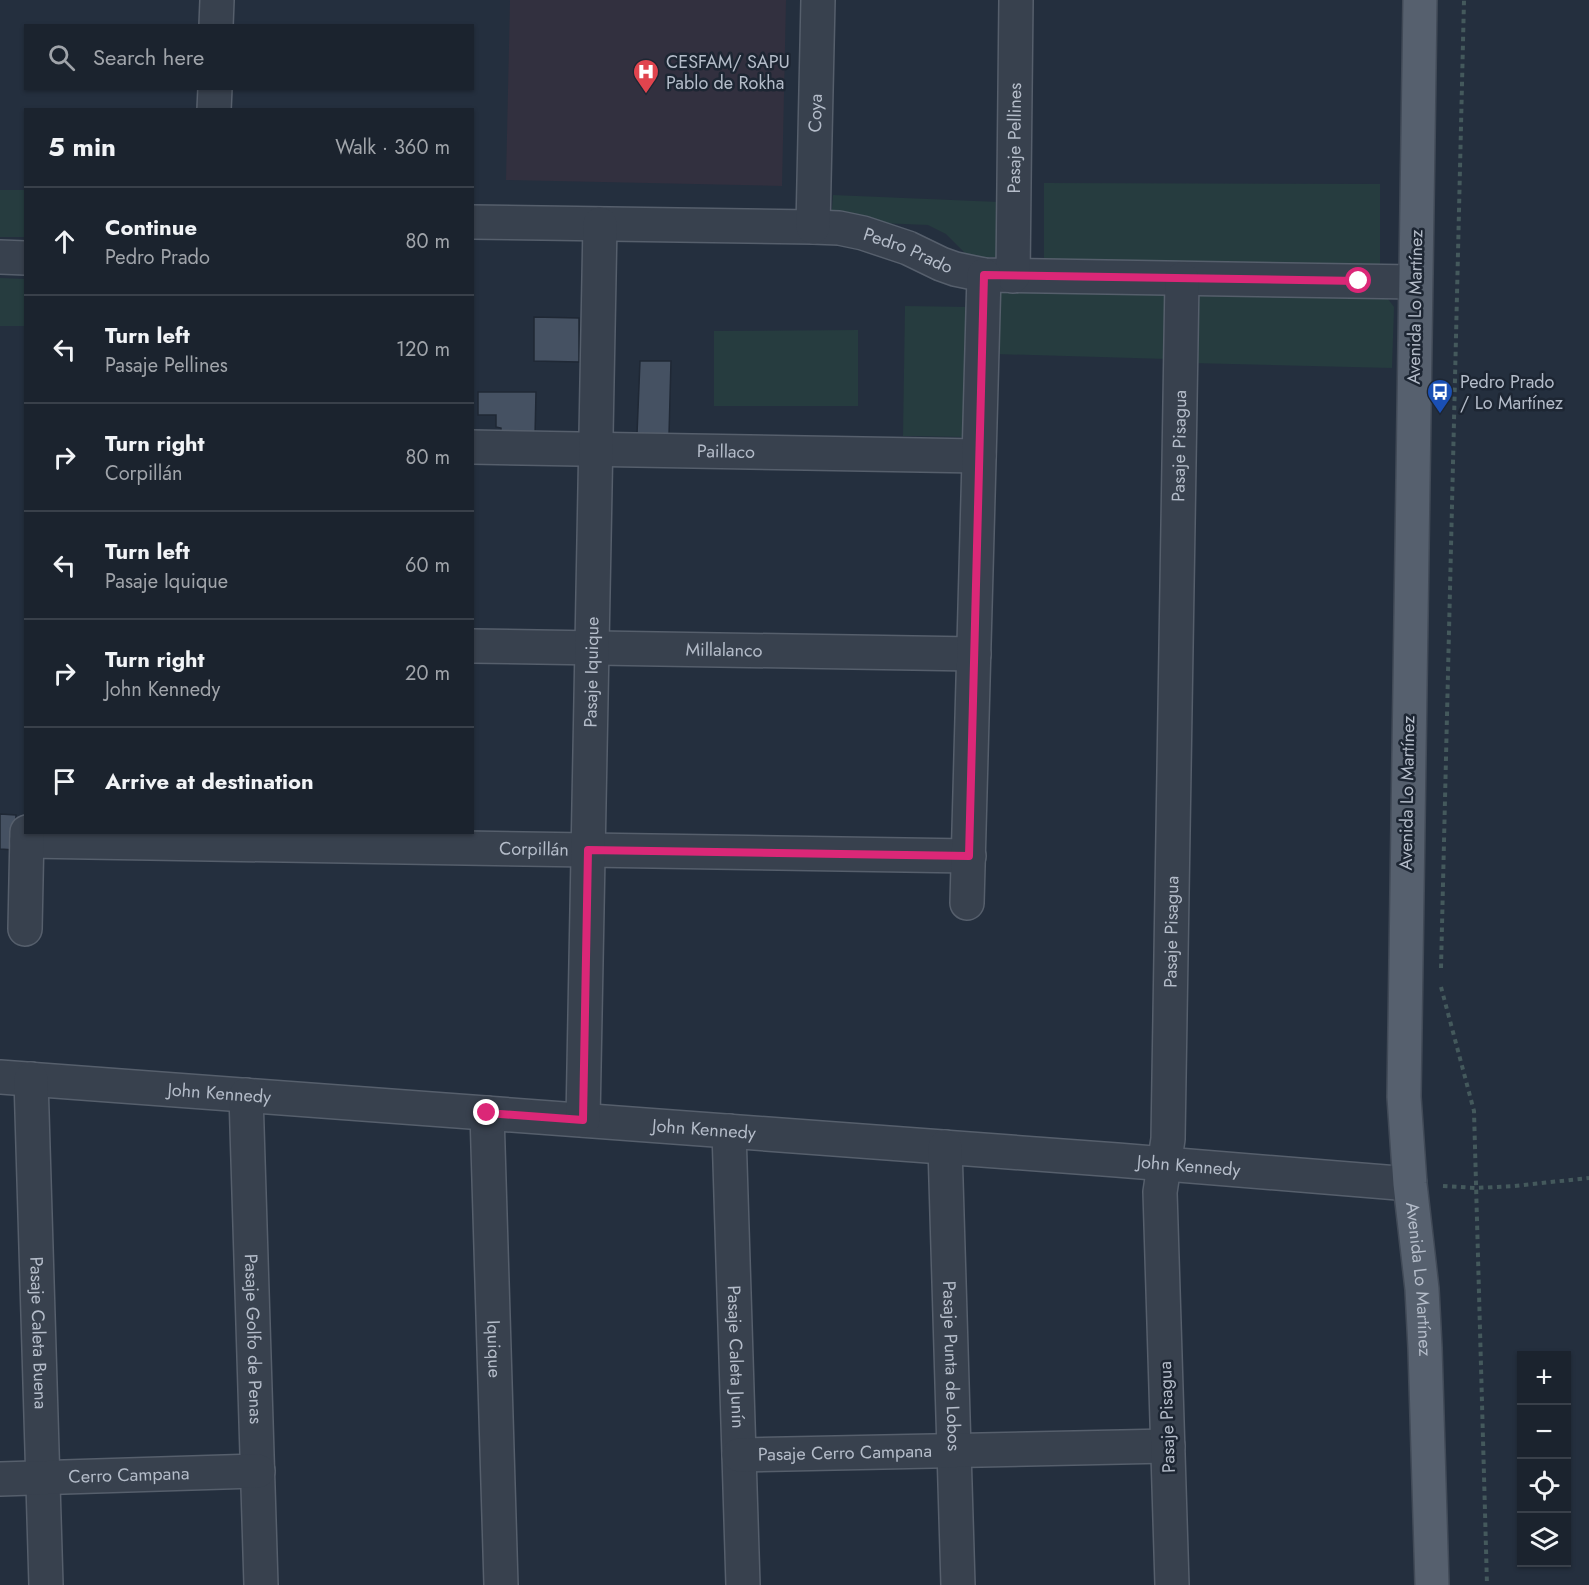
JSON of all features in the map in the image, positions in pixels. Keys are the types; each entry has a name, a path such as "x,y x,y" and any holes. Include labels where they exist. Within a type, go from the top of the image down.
{"main road":[{"name":"Avenida Lo Martínez","path":"1420,0 1404,1097 1410,1184 1422,1289 1432,1585"}],"street":[{"path":"216,24 217,0"},
{"name":"Coya","path":"813,227 818,0"},
{"name":"Pasaje Pellines","path":"967,903 979,456 998,275 1016,0"},
{"path":"214,108 215,90"},
{"name":"Pedro Prado","path":"474,222 839,228 864,233 908,248 955,269 998,275 1415,282"},
{"name":"Pasaje Iquique","path":"583,1120 600,224"},
{"path":"0,257 24,258"},
{"name":"Pasaje Pisagua","path":"1172,1585 1160,1192 1168,1139 1182,279"},
{"name":"Paillaco","path":"474,447 979,456"},
{"name":"Millalanco","path":"474,646 974,654"},
{"path":"25,929 27,837"},
{"name":"Corpillán","path":"27,837 969,856"},
{"name":"John Kennedy","path":"15,1078 1410,1184"},
{"name":"Pasaje Caleta Buena","path":"15,1078 42,1478 46,1585"},
{"name":"Pasaje Golfo de Penas","path":"246,1095 261,1585"},
{"name":"Iquique","path":"487,1113 501,1585"},
{"name":"Pasaje Caleta Junín","path":"729,1131 743,1585"},
{"name":"Pasaje Punta de Lobos","path":"945,1147 958,1585"},
{"name":"Pasaje Cerro Campana","path":"739,1455 1168,1446"},
{"name":"Cerro Campana","path":"0,1479 258,1471"}],"path":[{"path":"1464,0 1441,989 1474,1111 1487,1585"},
{"path":"1410,1184 1476,1188 1589,1178"}],"shaded area":[{"name":"CESFAM/ SAPU Pablo de Rokha","path":"510,0 786,0 782,186 506,180"}],"green space":[{"path":"1044,183 1380,184 1380,270 1044,268"},
{"path":"0,190 24,190 24,237 0,237"},
{"path":"833,195 999,202 996,257 969,257 946,234 928,225 831,221"},
{"path":"0,278 24,279 24,326 0,326"},
{"path":"997,287 1169,292 1167,359 995,354"},
{"path":"1193,287 1382,291 1394,307 1392,368 1191,363"},
{"path":"905,306 969,307 967,437 903,436"},
{"path":"858,330 858,406 714,406 714,331"}],"building":[{"path":"534,317 579,318 579,362 534,361"},
{"path":"640,361 671,361 669,435 637,434"},
{"path":"478,392 536,392 535,436 501,435 501,428 496,427 496,415 478,415"},
{"path":"0,814 16,815 15,850 0,849"}],"place":[{"name":"CESFAM/ SAPU Pablo de Rokha","path":"646,95"},
{"name":"Pedro Prado / Lo Martínez","path":"1440,415"}],"route":[{"path":"487,1113 583,1120 588,850 969,856 984,275 1359,281"}]}
